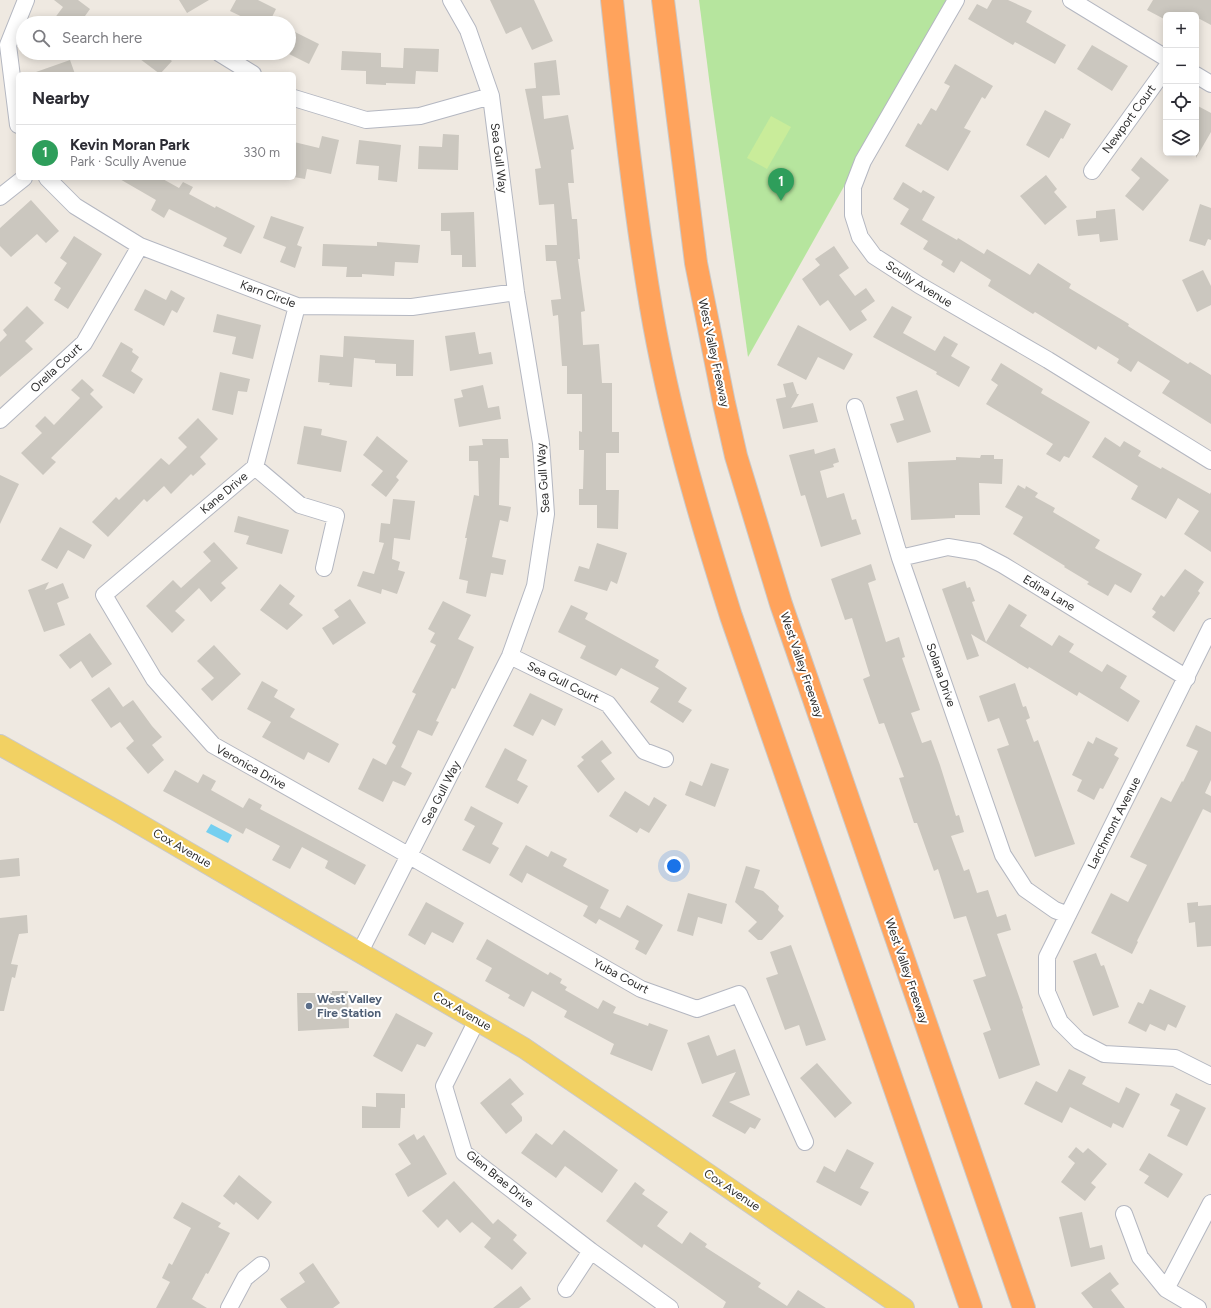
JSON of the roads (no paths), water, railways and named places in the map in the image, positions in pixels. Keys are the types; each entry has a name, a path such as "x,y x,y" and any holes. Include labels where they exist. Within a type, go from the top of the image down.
{"highway":[{"path":"612,0 629,158 651,308 674,415 700,514 731,616 971,1308"},
{"name":"West Valley Freeway","path":"663,0 695,256 736,456 780,604 1024,1308"}],"main road":[{"name":"Cox Avenue","path":"0,745 524,1048 904,1308"}],"street":[{"path":"18,16 26,0"},
{"name":"Sea Gull Way","path":"360,952 410,856 510,656 535,586 546,514 541,443 516,292 491,96 468,30 451,0"},
{"name":"Scully Avenue","path":"956,0 863,160 853,187 853,215 860,237 874,256 919,285 1048,360 1211,461"},
{"path":"1071,0 1163,56"},
{"path":"16,20 4,45 16,114"},
{"path":"230,60 250,72"},
{"name":"Newport Court","path":"1092,171 1163,72"},
{"path":"1199,77 1211,84"},
{"path":"296,99 366,120 420,116 491,96"},
{"path":"0,197 21,180"},
{"name":"Karn Circle","path":"49,180 75,206 140,246 298,306 412,307 516,292"},
{"name":"Orella Court","path":"0,420 84,343 140,246"},
{"name":"Kane Drive","path":"104,595 255,467 298,306"},
{"name":"Solana Drive","path":"855,407 900,558 1003,855 1025,889 1055,910 1068,915"},
{"path":"255,467 300,505 336,516 324,568"},
{"name":"Edina Lane","path":"900,558 948,547 978,552 1003,565 1187,678"},
{"name":"Veronica Drive","path":"104,595 154,679 213,746 410,856"},
{"name":"Larchmont Avenue","path":"1211,628 1047,957 1046,992 1060,1022 1079,1041 1104,1054 1175,1058 1211,1076"},
{"name":"Sea Gull Court","path":"510,656 608,704 644,751 665,759"},
{"name":"Yuba Court","path":"410,856 641,988 697,1008 739,994 805,1142"},
{"name":"Glen Brae Drive","path":"477,1020 444,1086 464,1153 591,1251 670,1308"},
{"path":"1166,1289 1211,1203"},
{"path":"1124,1214 1140,1257 1166,1289 1198,1308"},
{"path":"566,1289 591,1251"},
{"path":"229,1308 245,1278 261,1265"}],"water":[{"path":"211,824 232,835 228,843 206,832"}],"place":[{"name":"Kevin Moran Park","path":"781,201"},
{"name":"West Valley Fire Station","path":"309,1006"}]}
